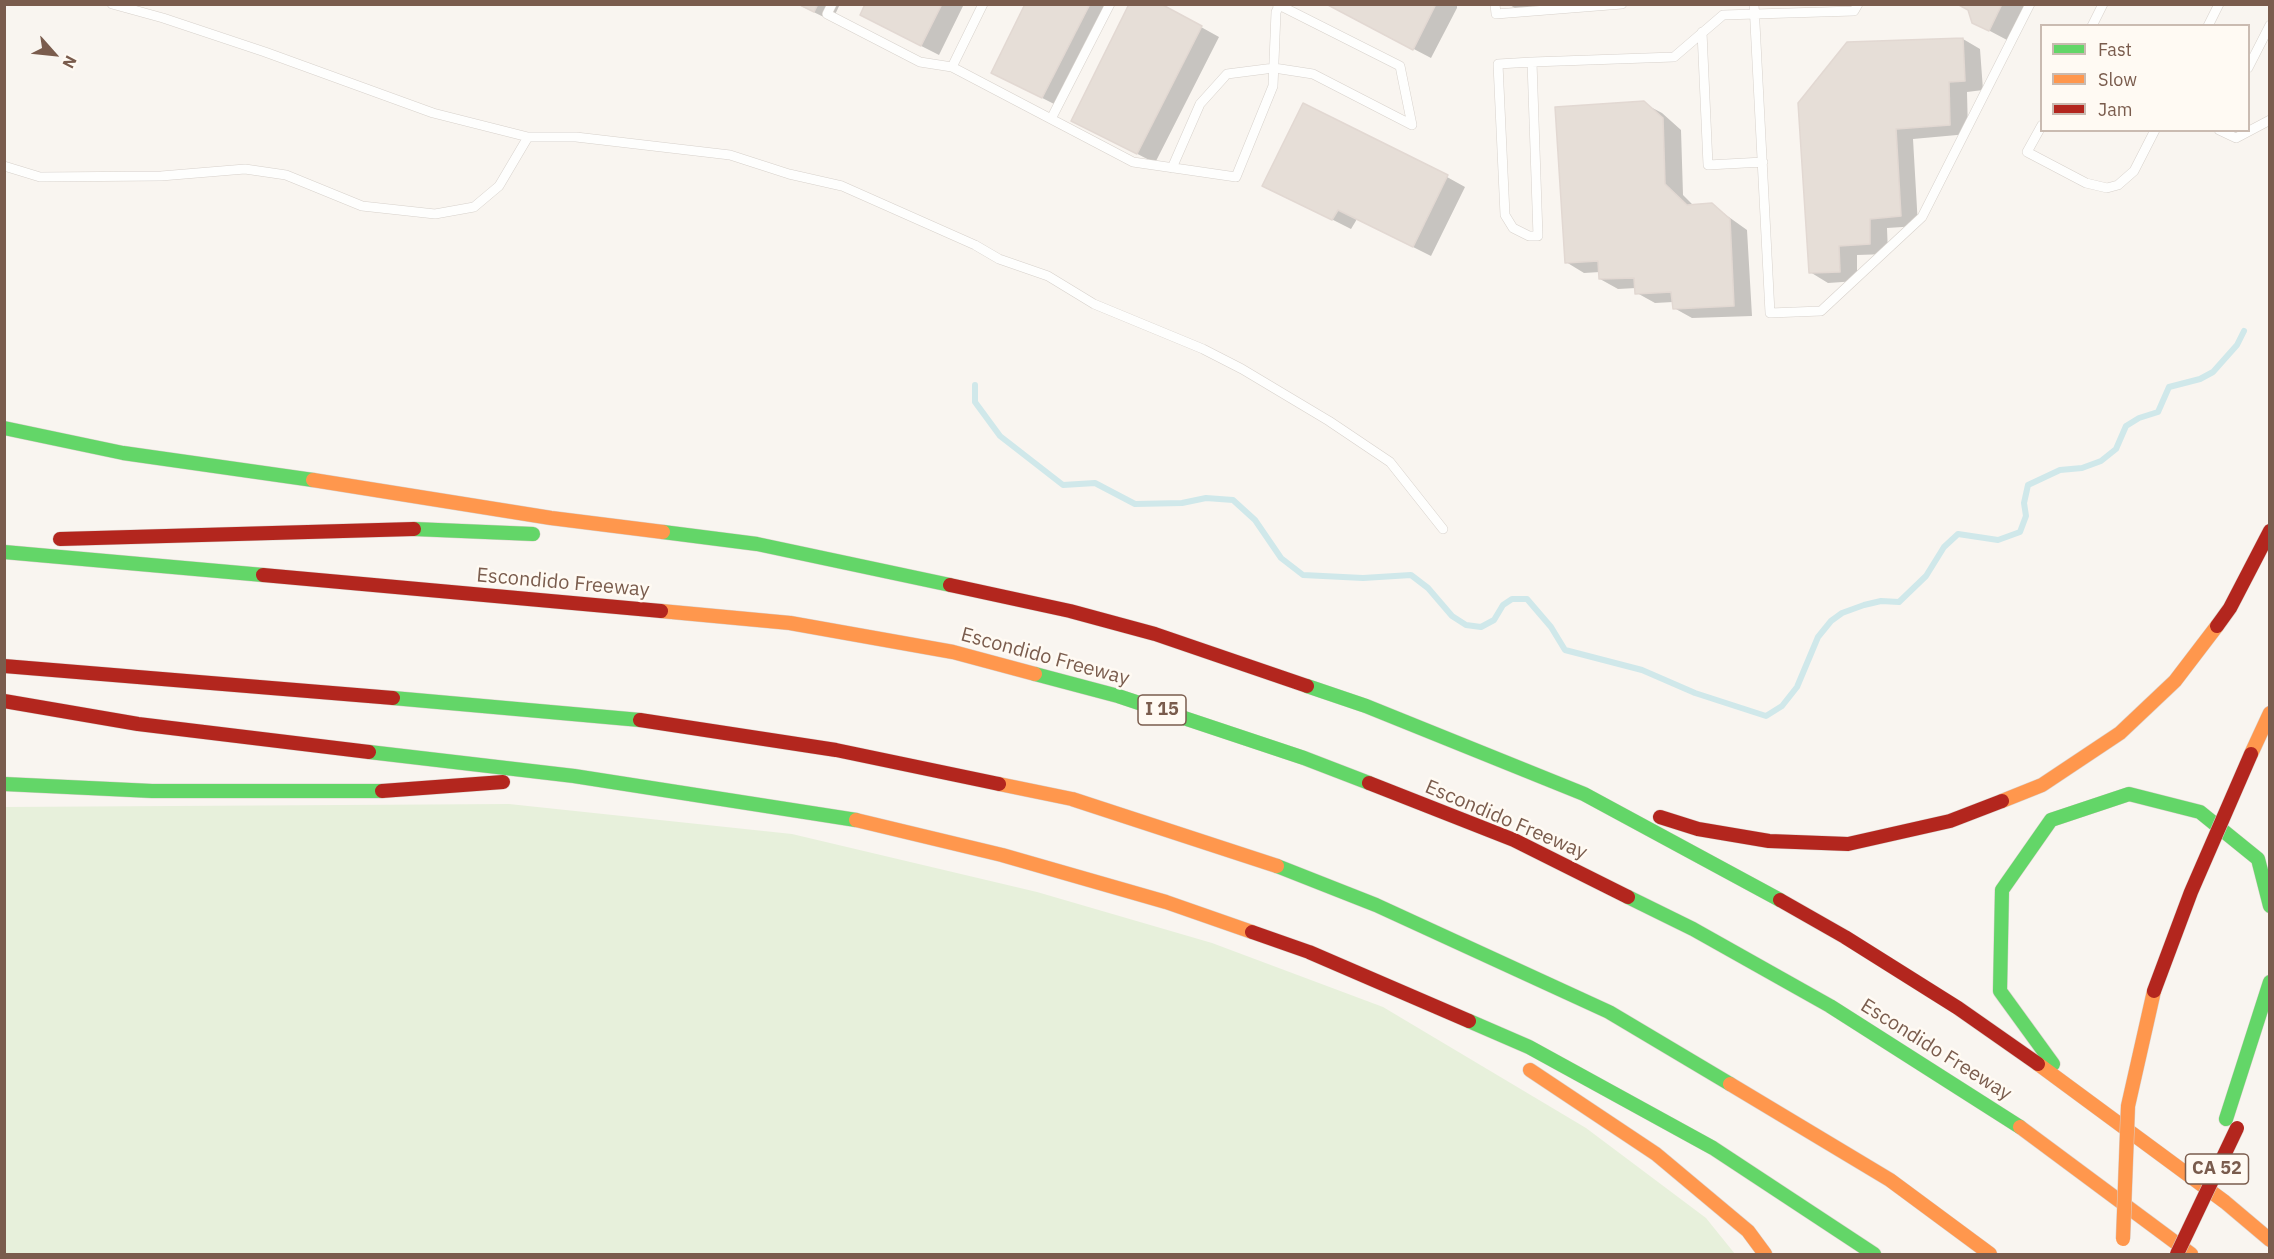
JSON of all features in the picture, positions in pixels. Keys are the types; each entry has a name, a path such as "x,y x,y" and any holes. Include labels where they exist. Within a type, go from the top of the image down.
{"highway":[{"path":"4,428 123,453 551,518 757,544 1070,611 1155,634 1366,706 1584,794 1698,829 1769,841 1848,844 1950,821 2042,785 2120,733 2175,681 2223,617 2270,531"},
{"path":"51,539 436,528 551,535"},
{"path":"597,538 839,561"},
{"path":"4,541 28,540"},
{"name":"Escondido Freeway","path":"4,552 790,623 953,652 1118,696 1304,758 1514,840 1693,929 1830,1006 1997,1110 2191,1254"},
{"path":"4,666 618,717 836,750 1072,799 1261,860 1376,906 1609,1012 1890,1180 1990,1254"},
{"path":"4,701 138,724 574,776 847,818 1002,855 1166,902 1310,952 1529,1047 1703,1143 1815,1213 1874,1254"},
{"path":"2125,1254 2123,1239 2128,1107 2153,992 2191,892 2270,713"},
{"path":"4,784 152,791 399,791 574,776"},
{"path":"1584,794 1697,853 1845,937 1958,1008 2069,1084 2270,1240"},
{"path":"2069,1084 2000,991 2002,890 2051,820 2129,794 2200,812 2258,859 2270,906"},
{"path":"1379,980 1491,1047"},
{"name":"CA 52","path":"2177,1254 2235,1122 2270,982"},
{"path":"1522,1065 1656,1155 1749,1231 1765,1254"}],"lane":[{"path":"112,4 243,44 433,113 528,137 587,138 730,155 789,174 842,186 975,245 999,259 1048,276 1094,304 1203,349 1242,369 1329,421 1389,462 1443,529"},
{"path":"832,4 827,14 899,52 920,62 952,67 1133,162 1172,168 1236,177 1273,86 1274,68 1276,12 1279,5 1401,66 1412,125 1313,74 1274,68 1227,74 1200,104 1172,168"},
{"path":"952,67 983,4"},
{"path":"1051,119 1110,4"},
{"path":"1495,4 1496,14 1622,4"},
{"path":"1754,4 1770,313 1821,311 1922,217 2030,4"},
{"path":"1532,62 1538,236 1529,236 1513,228 1505,215 1498,64 1532,62 1674,57 1722,15 1854,11 1858,4"},
{"path":"2093,24 2103,4"},
{"path":"2209,24 2219,4"},
{"path":"2250,64 2270,25"},
{"path":"1702,32 1708,165 1762,162"},
{"path":"2250,131 2270,120"},
{"path":"2040,128 2027,152 2086,183 2107,188 2118,185 2134,171 2154,132"},
{"path":"2223,132 2236,138 2247,132"},
{"path":"4,166 40,177 161,177 245,169 286,175 362,206 435,214 474,207 499,186 528,137"}],"green space":[{"path":"509,804 792,834 1037,892 1212,943 1383,1007 1586,1128 1706,1218 1735,1254 5,1254 4,807"}],"building":[{"path":"798,4 818,4 814,12"},
{"path":"865,4 942,4 921,46 860,15"},
{"path":"1025,4 1090,4 1042,98 991,73"},
{"path":"1129,4 1161,4 1202,26 1137,154 1071,121"},
{"path":"1326,4 1436,4 1413,50"},
{"path":"1957,4 2002,4 1989,31 1972,23 1968,10"},
{"path":"1963,38 1965,81 1949,82 1950,125 1896,129 1901,216 1870,219 1870,244 1839,246 1840,272 1809,273 1798,103 1847,42"},
{"path":"1644,101 1663,118 1665,184 1687,205 1712,203 1730,219 1734,306 1673,309 1671,292 1635,294 1634,278 1599,279 1598,261 1565,263 1555,107"},
{"path":"1303,103 1448,175 1413,247 1338,210 1332,220 1262,186"}],"waterway":[{"path":"975,385 975,402 1000,436 1063,485 1095,483 1135,504 1182,503 1206,498 1233,500 1255,520 1281,558 1303,575 1363,578 1411,575 1428,588 1452,616 1466,625 1481,627 1494,620 1503,605 1512,599 1527,599 1551,627 1565,650 1642,670 1695,693 1766,716 1782,706 1797,687 1818,637 1831,621 1842,613 1864,605 1881,601 1899,602 1926,576 1944,547 1958,534 1998,540 2020,532 2026,516 2024,503 2028,485 2060,470 2082,468 2101,461 2116,449 2126,426 2139,418 2158,412 2169,387 2200,379 2213,372 2237,345 2244,331"}],"traffic: fast":[{"path":"4,428 123,453 313,480"},
{"path":"414,529 533,534"},
{"path":"663,532 757,544 950,585"},
{"path":"4,552 263,575"},
{"path":"1035,674 1118,696 1304,758 1369,783"},
{"path":"1307,686 1366,706 1584,794 1780,900"},
{"path":"393,698 640,720"},
{"path":"369,752 574,776 856,820"},
{"path":"4,784 152,791 382,791"},
{"path":"2053,1064 2000,991 2002,890 2051,820 2129,794 2200,812 2258,859 2270,906"},
{"path":"1277,866 1376,905 1609,1012 1730,1084"},
{"path":"1628,897 1693,929 1830,1006 2020,1127"},
{"path":"2226,1119 2270,982"},
{"path":"1469,1021 1529,1047 1713,1148 1874,1254"}],"traffic: slow":[{"path":"313,480 551,518 663,532"},
{"path":"661,611 790,623 953,652 1035,674"},
{"path":"2002,801 2042,785 2120,733 2175,681 2217,626"},
{"path":"2251,754 2270,713"},
{"path":"999,784 1072,799 1277,866"},
{"path":"856,820 1002,855 1166,902 1252,932"},
{"path":"2123,1239 2128,1106 2154,991"},
{"path":"2038,1064 2225,1202 2270,1240"},
{"path":"1530,1070 1656,1154 1748,1231 1765,1254"},
{"path":"1730,1084 1890,1180 1990,1254"},
{"path":"2020,1127 2191,1254"}],"traffic: jam":[{"path":"60,539 414,529"},
{"path":"2217,626 2230,608 2270,531"},
{"path":"263,575 661,611"},
{"path":"950,585 1070,611 1155,634 1307,686"},
{"path":"4,666 393,698"},
{"path":"4,701 138,724 369,752"},
{"path":"640,720 836,750 999,784"},
{"path":"2154,991 2191,892 2251,754"},
{"path":"382,791 503,782"},
{"path":"1369,783 1514,840 1628,897"},
{"path":"1660,817 1698,829 1769,841 1848,844 1950,821 2002,801"},
{"path":"1780,900 1845,937 1958,1008 2038,1064"},
{"path":"1252,932 1309,952 1469,1021"},
{"path":"2177,1254 2237,1128"}]}
